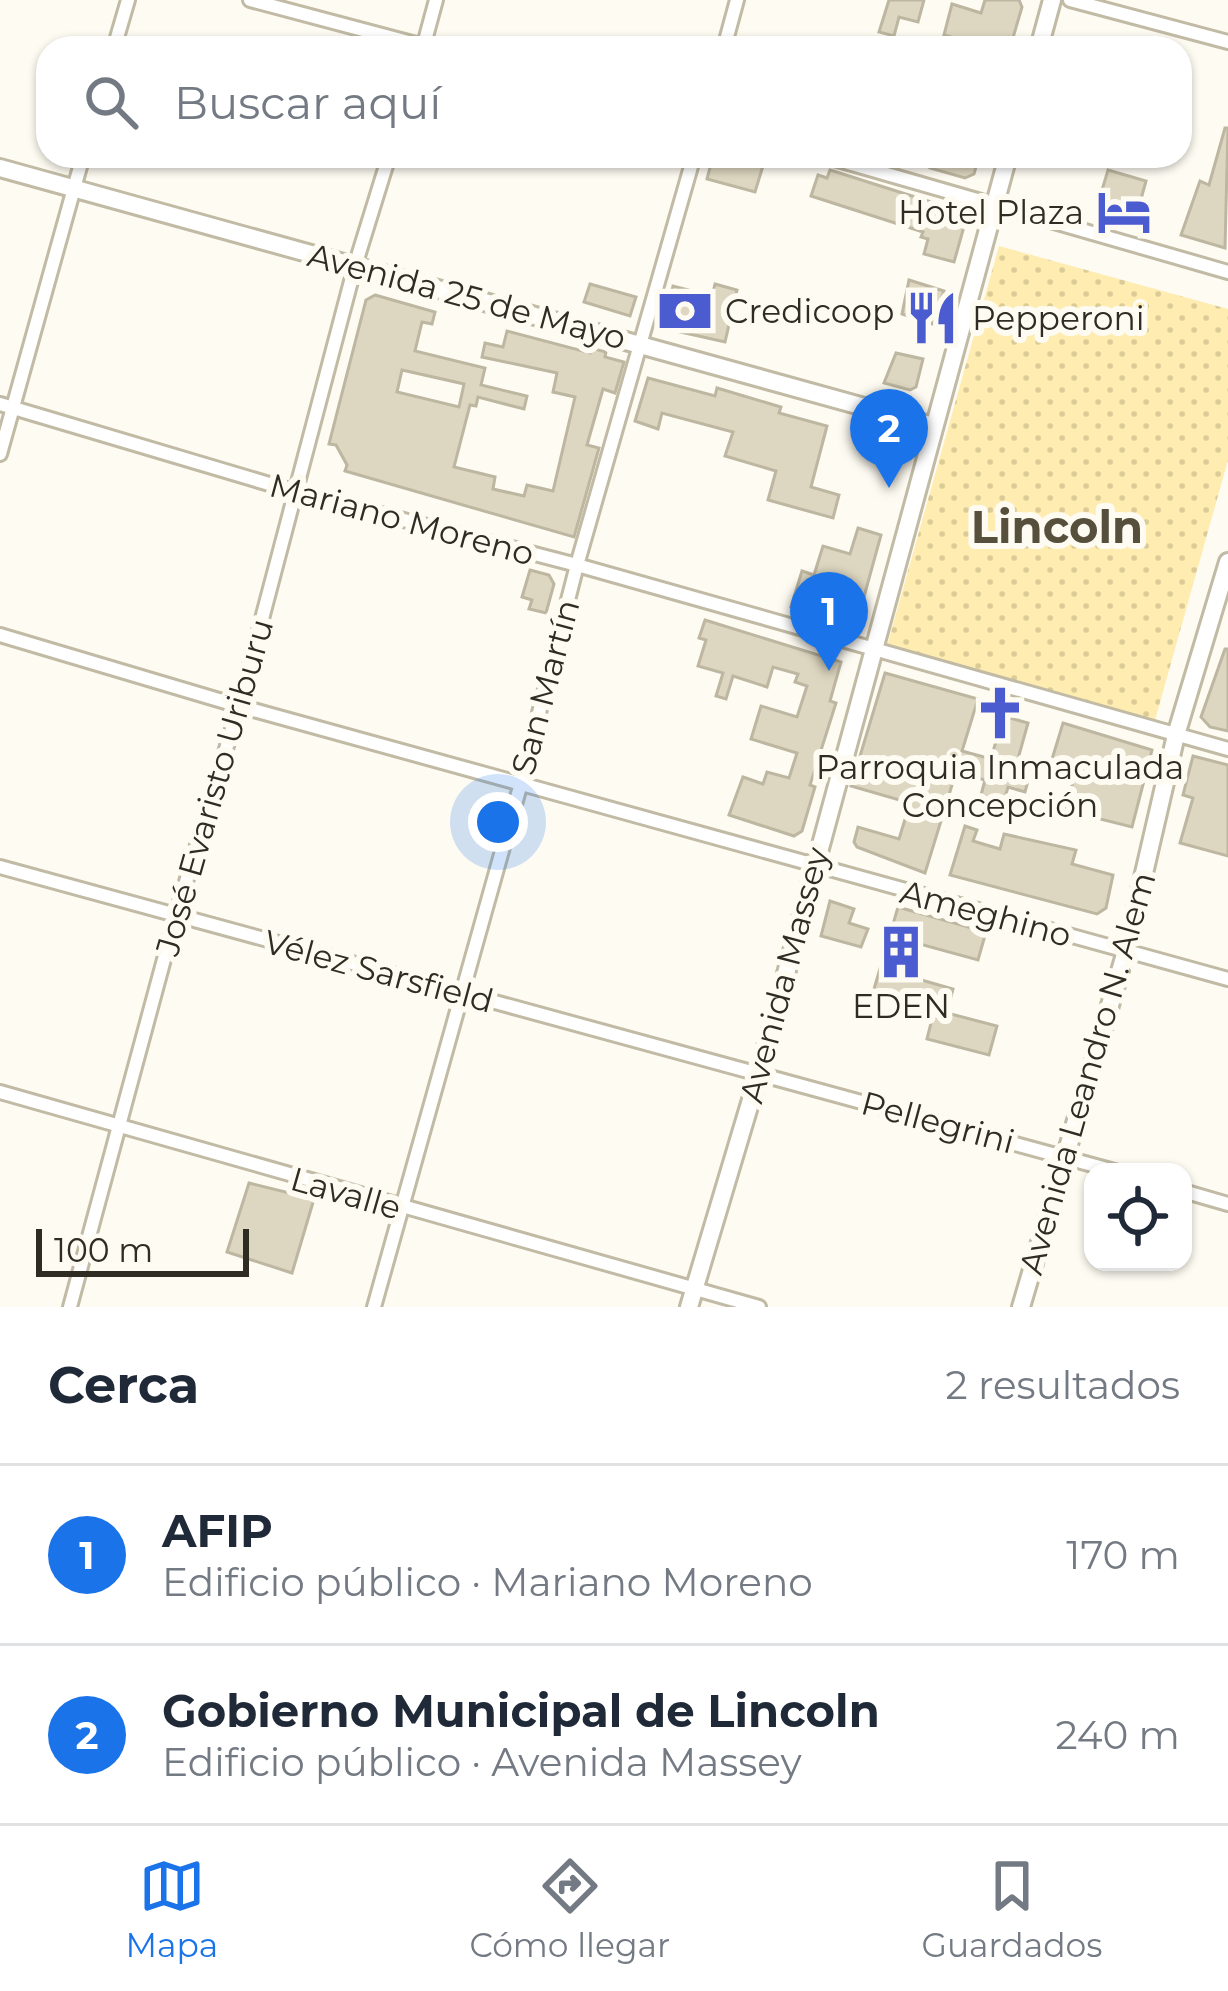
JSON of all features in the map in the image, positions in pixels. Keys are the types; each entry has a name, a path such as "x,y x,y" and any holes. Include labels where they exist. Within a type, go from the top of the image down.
{"main road":[{"path":"1042,36 1052,0"},
{"name":"Avenida 25 de Mayo","path":"0,168 933,426"},
{"name":"Avenida Massey","path":"691,1298 759,1073 1005,168"},
{"name":"Avenida Leandro N. Alem","path":"1021,1307 1126,951 1176,735 1228,562"}],"street":[{"path":"118,36 128,0"},
{"path":"250,0 385,36"},
{"path":"428,36 436,0"},
{"path":"727,36 737,0"},
{"path":"1070,0 1228,42"},
{"path":"0,454 6,405 80,168"},
{"name":"José Evaristo Uriburu","path":"70,1307 385,168"},
{"name":"San Martín","path":"374,1307 690,168"},
{"path":"864,168 1228,272"},
{"name":"Mariano Moreno","path":"6,405 296,492 577,565 1228,749"},
{"name":"Ameghino","path":"0,635 239,706 1228,980"},
{"name":"Vélez Sarsfield","path":"0,867 759,1073"},
{"name":"Pellegrini","path":"759,1073 1087,1163"},
{"name":"Lavalle","path":"0,1092 691,1298 758,1307"},
{"path":"1192,1194 1228,1204"}],"shaded area":[{"path":"999,246 1228,309 1228,460 1155,720 887,646"}],"building":[{"path":"889,0 924,0 918,22 899,17 894,36 879,32"},
{"path":"985,0 1019,0 1022,7 1014,36 944,35 952,4 981,13"},
{"path":"1225,128 1225,248 1181,235 1200,181 1209,185"},
{"path":"710,168 762,168 755,192 707,179"},
{"path":"930,168 976,168 965,178"},
{"path":"830,170 963,208 967,216 954,262 924,254 928,239 921,237 923,232 811,196 818,175 827,178"},
{"path":"1108,170 1146,181 1135,221 1096,210"},
{"path":"909,280 944,291 933,324 902,314"},
{"path":"590,284 636,297 630,316 584,302"},
{"path":"715,284 737,290 725,342 663,328 673,286 712,296"},
{"path":"375,295 435,312 432,324 422,322 415,351 485,368 481,385 527,396 524,409 478,397 476,406 470,405 454,467 495,477 493,489 524,496 527,485 553,491 575,397 553,392 557,373 482,357 485,343 503,347 507,331 590,353 591,348 624,362 615,393 603,389 587,445 599,448 574,537 345,471 347,465 336,445 329,444 366,300","holes":["402,370 464,384 459,407 397,392"]},
{"path":"896,353 923,359 916,387 910,390 884,383"},
{"path":"648,378 715,396 717,388 827,426 811,487 839,495 833,518 768,500 776,471 725,456 733,432 662,413 658,429 635,421"},
{"path":"858,528 881,535 859,615 846,623 791,607 802,571 814,575 823,546 850,554"},
{"path":"530,570 549,575 554,584 546,613 529,609 532,600 522,597"},
{"path":"705,620 841,662 830,701 836,703 810,785 815,787 802,831 794,836 729,815 743,777 763,784 767,772 789,778 797,753 751,739 761,706 797,717 807,686 795,682 798,674 773,667 767,687 733,676 726,699 716,696 723,673 698,666 706,640 699,638"},
{"path":"1225,649 1228,731 1210,727 1201,717"},
{"path":"885,673 978,699 962,751 991,759 1003,716 1028,723 1016,766 1031,770 1025,792 1008,787 1004,801 981,795 985,780 956,772 925,873 854,842 858,827 899,839 910,803 851,786"},
{"path":"1063,723 1152,750 1132,827 1064,810 1075,776 1049,769"},
{"path":"1193,756 1228,765 1228,856 1180,843 1193,798 1183,795"},
{"path":"965,826 977,830 973,841 1000,849 1004,834 1076,850 1072,864 1113,875 1106,908 1097,914 950,875"},
{"path":"830,901 854,909 849,923 868,929 861,947 821,936"},
{"name":"EDEN","path":"898,907 986,932 978,960 920,944 911,977 953,989 947,1013 997,1026 989,1055 927,1039 935,1007 874,989"},
{"path":"249,1183 314,1199 292,1273 227,1252"}],"place":[{"name":"Hotel Plaza","path":"1124,212"},
{"name":"Credicoop","path":"685,311"},
{"name":"Pepperoni","path":"932,318"},
{"name":"Gobierno Municipal de Lincoln","path":"889,488"},
{"name":"AFIP","path":"829,671"},
{"name":"Parroquia Inmaculada Concepción","path":"1000,713"},
{"name":"EDEN","path":"901,952"}],"district":[{"name":"Lincoln","path":"1057,527"}]}
